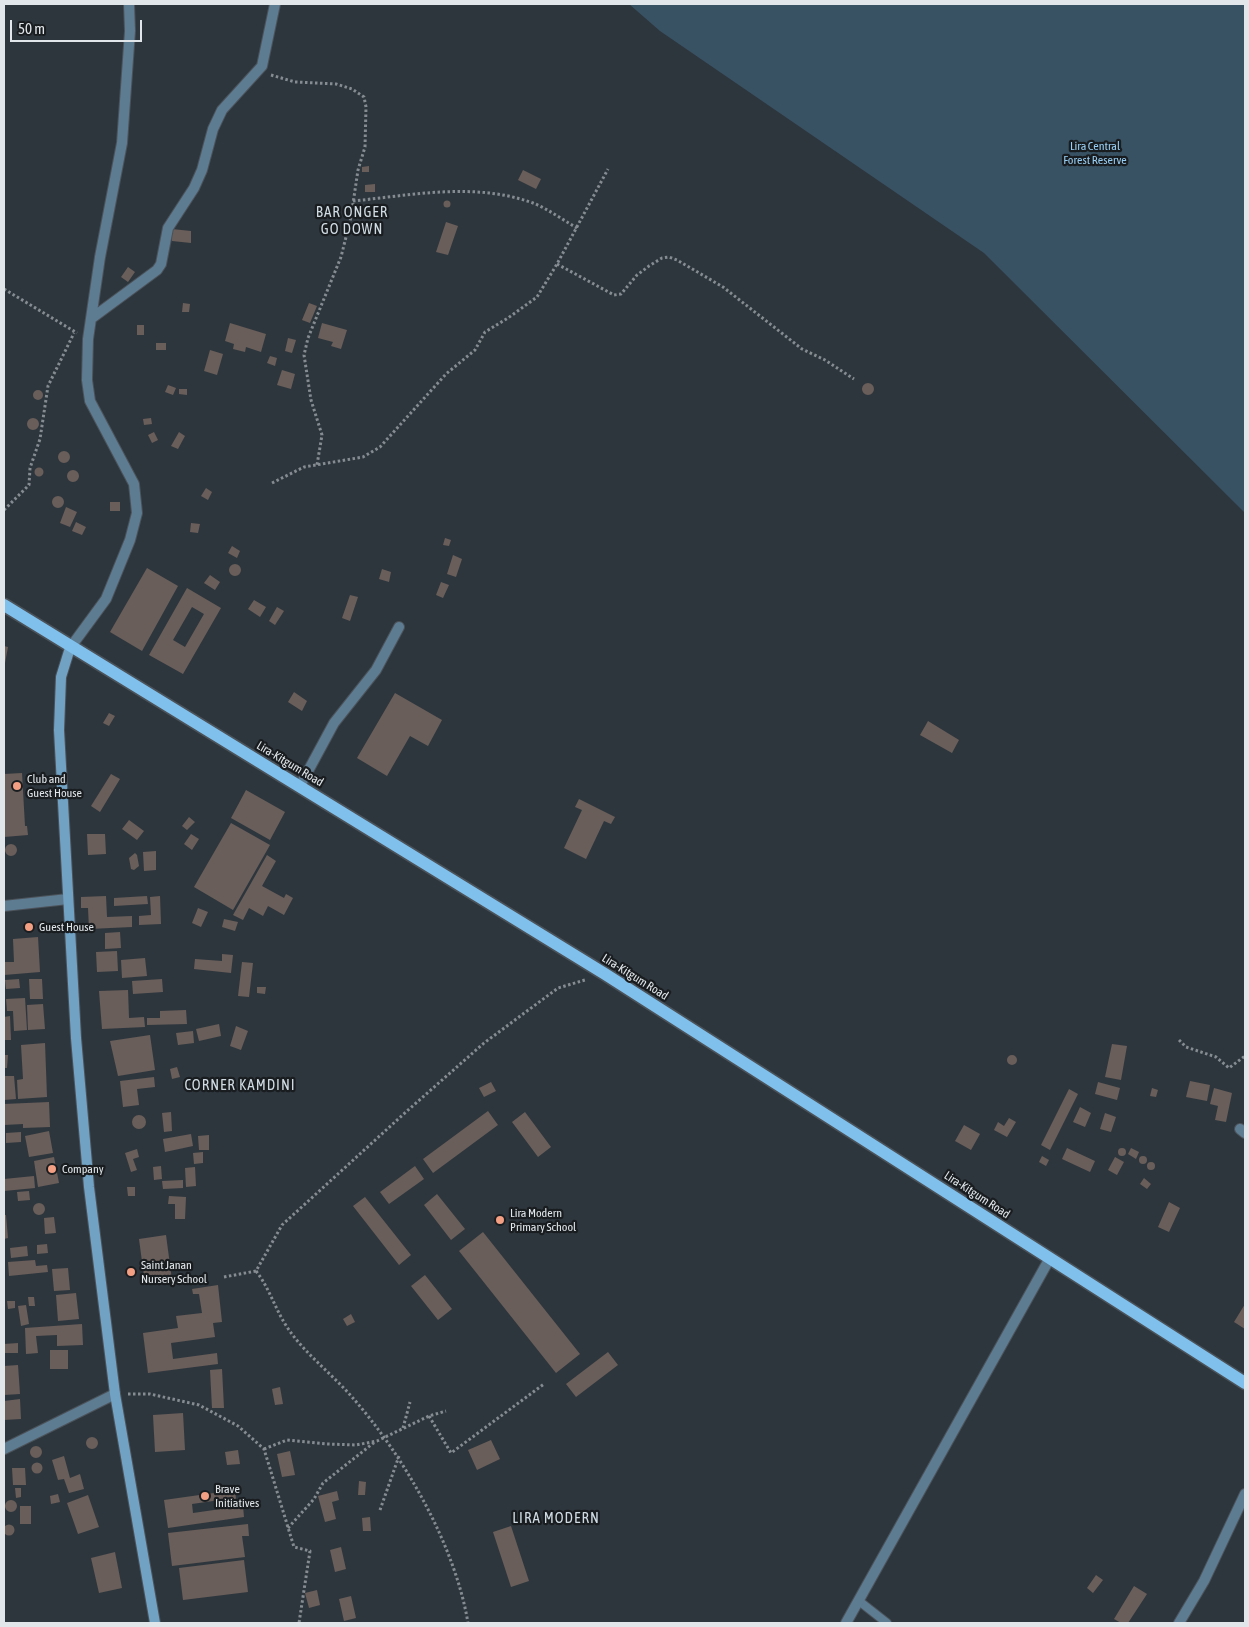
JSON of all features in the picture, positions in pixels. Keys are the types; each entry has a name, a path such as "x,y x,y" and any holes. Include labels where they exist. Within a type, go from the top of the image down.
{"main road":[{"name":"Lira-Kitgum Road","path":"4,606 605,974 1245,1382"}],"street":[{"path":"129,4 130,30 122,143 100,257 88,339 87,380 90,401 134,484 137,513 130,540 106,599 70,648 62,677 59,730 76,1038 89,1187 115,1394 155,1623"},
{"path":"92,318 157,270 161,264 168,228 194,188 202,170 213,129 222,110 262,66 275,4"},
{"path":"300,786 334,723 376,670 399,627"},
{"path":"4,906 68,899"},
{"path":"846,1623 1050,1258"},
{"path":"4,1449 115,1394"},
{"path":"1179,1623 1204,1581 1245,1494"}],"lane":[{"path":"858,1601 887,1623"}],"path":[{"path":"262,66 267,73 295,82 336,84 352,89 364,97 366,107 365,146 358,170 354,201 341,257 308,338 304,355 311,400 322,435 317,465"},
{"path":"272,483 304,467 363,458 380,447 446,374 475,350 484,332 508,318 537,297 577,228 608,169"},
{"path":"354,201 444,191 502,195 534,204 577,228"},
{"path":"557,264 614,295 622,294 637,275 662,258 668,257 677,260 723,287 802,348 854,379"},
{"path":"4,289 88,339"},
{"path":"4,510 29,485 30,468 40,439 48,386 75,332"},
{"path":"224,1277 256,1271 282,1225 484,1043 558,988 605,974"},
{"path":"1179,1040 1186,1047 1216,1057 1229,1068 1245,1056"},
{"path":"256,1271 267,1285 287,1327 352,1397 399,1456 434,1525 463,1592 468,1623"},
{"path":"429,1416 451,1453 544,1384"},
{"path":"115,1394 150,1394 199,1405 238,1426 264,1449 294,1547 310,1551 299,1623"},
{"path":"402,1428 410,1402"},
{"path":"288,1528 314,1498 323,1483 383,1436 429,1416 446,1412"},
{"path":"264,1449 287,1440 327,1444 356,1444 377,1441"},
{"path":"380,1510 399,1456"}],"green space":[{"name":"Lira Central Forest Reserve","path":"629,4 1245,4 1245,513 984,253 660,31"}],"building":[{"path":"369,166 369,172 362,172 362,167"},
{"path":"523,170 541,179 536,189 518,180"},
{"path":"375,184 375,192 365,192 365,185"},
{"path":"447,200 451,204 447,208 443,204"},
{"path":"446,222 458,226 448,255 436,252"},
{"path":"172,229 191,231 191,243 172,241"},
{"path":"128,267 135,272 128,282 121,277"},
{"path":"183,303 190,304 189,312 182,312"},
{"path":"309,303 317,306 310,323 302,320"},
{"path":"230,323 266,334 261,352 246,347 245,352 233,349 234,344 225,341"},
{"path":"322,323 347,330 341,349 331,346 333,342 318,338"},
{"path":"137,325 144,325 144,335 137,335"},
{"path":"288,338 296,340 292,353 285,351"},
{"path":"156,343 166,343 166,350 156,350"},
{"path":"210,350 223,354 217,375 204,371"},
{"path":"270,356 277,358 275,366 267,363"},
{"path":"282,370 295,374 291,389 277,385"},
{"path":"868,383 874,389 868,395 862,389"},
{"path":"168,385 176,388 173,395 165,392"},
{"path":"179,389 187,389 187,395 179,394"},
{"path":"36,390 40,390 43,395 42,399 36,400 33,397 33,393"},
{"path":"33,418 39,424 33,430 27,424"},
{"path":"151,418 152,424 144,425 143,419"},
{"path":"154,432 158,440 152,443 148,435"},
{"path":"179,432 185,436 178,449 171,446"},
{"path":"64,451 70,457 64,463 58,457"},
{"path":"39,468 43,472 39,476 35,472"},
{"path":"73,470 79,476 73,482 67,476"},
{"path":"206,488 212,492 208,500 201,496"},
{"path":"58,496 64,502 58,508 52,502"},
{"path":"110,502 120,502 120,511 110,511"},
{"path":"66,507 77,512 70,527 60,523"},
{"path":"76,522 86,527 82,535 72,531"},
{"path":"191,523 200,524 198,533 190,532"},
{"path":"445,538 451,540 449,546 443,545"},
{"path":"232,546 240,551 237,558 228,553"},
{"path":"453,555 462,559 456,577 447,574"},
{"path":"235,564 241,570 235,576 229,570"},
{"path":"147,568 178,586 142,651 110,632"},
{"path":"382,569 391,572 389,582 379,579"},
{"path":"210,575 220,582 215,590 204,583"},
{"path":"441,582 449,585 443,598 436,595"},
{"path":"187,588 221,608 183,674 149,655","holes":["192,607 204,614 185,647 173,640"]},
{"path":"350,595 358,597 350,621 342,618"},
{"path":"254,600 266,607 260,617 248,609"},
{"path":"277,607 284,611 275,625 269,621"},
{"path":"4,646 8,647 5,663 4,663"},
{"path":"294,692 307,701 302,711 288,702"},
{"path":"395,693 442,720 428,746 410,736 387,776 357,758"},
{"path":"109,713 115,716 109,726 103,723"},
{"path":"928,721 959,740 952,753 920,735"},
{"path":"22,773 25,826 27,826 28,835 4,837 4,774"},
{"path":"111,774 120,779 100,812 91,806"},
{"path":"246,790 285,812 270,840 231,818"},
{"path":"579,799 615,817 611,824 604,821 586,859 564,848 582,810 575,807"},
{"path":"189,817 195,822 187,830 182,826"},
{"path":"129,820 144,831 137,840 122,829"},
{"path":"231,823 270,845 233,910 194,887"},
{"path":"87,834 105,834 106,854 88,855"},
{"path":"191,834 199,839 192,850 184,844"},
{"path":"11,844 17,850 11,856 5,850"},
{"path":"156,851 156,870 144,871 143,852"},
{"path":"135,853 139,866 134,870 131,869 129,858"},
{"path":"267,855 276,861 262,886 284,898 286,894 293,898 284,915 268,906 263,916 249,908 243,920 233,915"},
{"path":"106,896 107,917 132,916 132,927 89,929 88,908 81,908 81,897"},
{"path":"147,896 148,904 114,906 114,898"},
{"path":"160,896 161,924 139,925 139,916 151,915 150,897"},
{"path":"198,908 208,912 201,927 192,923"},
{"path":"224,919 238,922 235,931 222,927"},
{"path":"120,932 121,948 105,949 105,933"},
{"path":"38,937 40,972 4,975 4,962 14,962 13,939"},
{"path":"117,951 118,971 97,972 96,952"},
{"path":"222,954 233,955 231,973 194,969 195,959 222,961"},
{"path":"145,958 147,976 122,978 121,960"},
{"path":"242,962 253,963 249,997 238,996"},
{"path":"19,979 20,988 6,989 5,980"},
{"path":"29,979 42,979 43,999 30,999"},
{"path":"162,979 163,992 133,994 132,981"},
{"path":"257,987 266,987 265,994 257,993"},
{"path":"128,990 129,1018 144,1017 145,1027 102,1029 99,991"},
{"path":"25,998 27,1030 14,1031 13,1011 7,1011 6,999"},
{"path":"43,1004 45,1029 28,1030 27,1005"},
{"path":"186,1010 187,1024 147,1025 147,1018 160,1018 160,1011"},
{"path":"10,1016 11,1040 4,1040 4,1017"},
{"path":"219,1024 221,1036 199,1041 196,1029"},
{"path":"236,1026 248,1031 241,1050 230,1046"},
{"path":"193,1031 194,1043 178,1045 176,1033"},
{"path":"150,1035 155,1070 118,1076 110,1041"},
{"path":"45,1043 47,1097 18,1099 17,1080 23,1079 21,1045"},
{"path":"1112,1044 1127,1046 1121,1080 1105,1077"},
{"path":"4,1055 8,1055 7,1068 4,1068"},
{"path":"1012,1055 1017,1060 1012,1065 1007,1060"},
{"path":"177,1067 180,1077 172,1079 170,1069"},
{"path":"4,1076 14,1076 16,1099 4,1100"},
{"path":"154,1077 155,1087 137,1089 139,1105 123,1107 120,1081"},
{"path":"1190,1081 1210,1085 1207,1101 1186,1097"},
{"path":"491,1082 496,1091 484,1097 479,1088"},
{"path":"1098,1082 1120,1088 1117,1100 1095,1094"},
{"path":"1152,1088 1158,1090 1156,1097 1150,1096"},
{"path":"1214,1088 1232,1093 1226,1122 1215,1120 1218,1106 1210,1104"},
{"path":"1069,1089 1078,1094 1050,1150 1041,1145"},
{"path":"49,1102 50,1127 23,1128 23,1124 4,1125 4,1104"},
{"path":"1080,1107 1091,1113 1085,1127 1073,1122"},
{"path":"488,1111 498,1125 433,1173 423,1159"},
{"path":"171,1112 172,1131 164,1132 162,1113"},
{"path":"525,1112 551,1147 538,1157 512,1122"},
{"path":"1105,1113 1116,1117 1111,1132 1100,1129"},
{"path":"139,1115 144,1117 146,1122 144,1127 139,1129 134,1127 132,1122 134,1117"},
{"path":"1009,1118 1016,1122 1007,1137 994,1130 998,1122 1004,1126"},
{"path":"964,1125 980,1134 971,1150 955,1141"},
{"path":"49,1131 53,1153 29,1157 25,1136"},
{"path":"21,1132 21,1142 6,1143 6,1133"},
{"path":"191,1134 193,1146 165,1152 163,1139"},
{"path":"209,1135 209,1150 199,1150 198,1136"},
{"path":"1067,1148 1095,1161 1090,1172 1062,1159"},
{"path":"1122,1148 1126,1152 1122,1156 1118,1152"},
{"path":"1131,1148 1139,1152 1136,1159 1128,1154"},
{"path":"137,1149 139,1157 133,1159 137,1170 131,1172 125,1153"},
{"path":"203,1152 203,1163 194,1164 193,1153"},
{"path":"1042,1156 1049,1160 1046,1166 1039,1162"},
{"path":"1143,1156 1147,1160 1143,1164 1139,1160"},
{"path":"54,1157 59,1183 38,1187 34,1161"},
{"path":"1115,1157 1124,1162 1117,1175 1108,1170"},
{"path":"1151,1162 1155,1166 1151,1170 1147,1166"},
{"path":"161,1166 162,1179 154,1180 153,1167"},
{"path":"415,1166 424,1179 389,1204 380,1192"},
{"path":"195,1167 196,1186 186,1187 185,1168"},
{"path":"34,1176 35,1188 4,1191 4,1179"},
{"path":"1144,1178 1151,1184 1147,1189 1140,1184"},
{"path":"183,1180 183,1188 163,1189 162,1181"},
{"path":"127,1187 135,1187 135,1196 128,1196"},
{"path":"29,1191 30,1200 18,1201 17,1192"},
{"path":"437,1194 465,1229 451,1240 424,1205"},
{"path":"169,1196 186,1197 185,1219 175,1219 175,1204 168,1204"},
{"path":"365,1197 411,1255 399,1265 353,1206"},
{"path":"1169,1202 1180,1208 1169,1232 1158,1227"},
{"path":"37,1203 41,1203 45,1209 41,1215 37,1215 33,1211 33,1207"},
{"path":"4,1215 6,1215 8,1238 4,1239"},
{"path":"54,1217 56,1233 45,1234 44,1218"},
{"path":"483,1232 580,1354 556,1373 459,1251"},
{"path":"166,1235 172,1280 145,1284 139,1239"},
{"path":"47,1244 48,1253 37,1254 37,1245"},
{"path":"27,1246 28,1256 11,1258 10,1248"},
{"path":"35,1260 36,1266 47,1265 48,1272 9,1276 8,1262"},
{"path":"68,1268 70,1290 54,1291 52,1269"},
{"path":"425,1275 452,1309 438,1320 411,1286"},
{"path":"218,1285 222,1322 213,1323 215,1337 171,1343 173,1359 217,1353 218,1364 148,1373 143,1333 178,1328 176,1316 202,1313 199,1294 193,1294 192,1289"},
{"path":"76,1293 79,1319 58,1321 56,1295"},
{"path":"28,1297 34,1297 35,1306 29,1306"},
{"path":"7,1301 15,1301 15,1308 8,1309"},
{"path":"1245,1304 1245,1329 1234,1322"},
{"path":"26,1305 29,1324 21,1326 18,1306"},
{"path":"351,1314 355,1322 347,1326 343,1319"},
{"path":"82,1324 83,1345 57,1346 57,1335 36,1336 38,1353 26,1354 25,1328"},
{"path":"18,1343 18,1353 4,1353 4,1344"},
{"path":"50,1350 68,1350 68,1369 50,1369"},
{"path":"608,1352 618,1365 576,1397 566,1384"},
{"path":"18,1365 20,1394 4,1395 4,1366"},
{"path":"222,1369 224,1408 212,1408 210,1370"},
{"path":"280,1387 283,1404 275,1405 272,1389"},
{"path":"20,1399 21,1419 4,1420 4,1401"},
{"path":"183,1413 185,1450 155,1452 153,1415"},
{"path":"92,1437 98,1443 92,1449 86,1443"},
{"path":"491,1440 500,1459 477,1470 468,1450"},
{"path":"36,1446 42,1452 36,1458 30,1452"},
{"path":"238,1450 240,1464 227,1465 225,1452"},
{"path":"290,1451 295,1475 282,1477 277,1454"},
{"path":"64,1456 70,1478 80,1474 84,1489 69,1493 64,1479 58,1480 52,1460"},
{"path":"37,1462 43,1468 37,1474 31,1468"},
{"path":"12,1468 25,1468 26,1485 13,1485"},
{"path":"359,1481 366,1482 365,1495 358,1495"},
{"path":"15,1488 21,1488 21,1497 16,1498"},
{"path":"235,1490 237,1507 243,1506 244,1517 168,1528 164,1500","holes":["227,1499 228,1508 193,1513 192,1504"]},
{"path":"337,1491 339,1500 332,1502 336,1519 325,1522 318,1496"},
{"path":"58,1494 60,1502 51,1504 50,1496"},
{"path":"88,1495 99,1527 78,1534 67,1503"},
{"path":"11,1500 17,1506 11,1512 5,1506"},
{"path":"20,1506 31,1506 31,1524 20,1524"},
{"path":"370,1517 371,1531 363,1531 362,1518"},
{"path":"9,1524 15,1530 9,1536 3,1530"},
{"path":"248,1524 249,1536 242,1536 245,1557 172,1566 168,1533"},
{"path":"511,1526 529,1581 511,1587 493,1532"},
{"path":"341,1547 346,1569 335,1572 330,1550"},
{"path":"115,1552 122,1588 99,1593 91,1558"},
{"path":"244,1560 248,1592 183,1600 179,1568"},
{"path":"1096,1575 1103,1580 1093,1593 1087,1588"},
{"path":"1134,1586 1147,1594 1128,1623 1121,1623 1114,1619"},
{"path":"317,1590 320,1605 309,1608 305,1593"},
{"path":"351,1596 356,1618 344,1621 339,1599"}],"place":[{"name":"Club and Guest House","path":"17,786"},
{"name":"Guest House","path":"29,927"},
{"name":"Company","path":"52,1169"},
{"name":"Lira Modern Primary School","path":"500,1220"},
{"name":"Saint Janan Nursery School","path":"131,1272"},
{"name":"Brave Initiatives","path":"205,1496"}],"district":[{"name":"BAR ONGER GO DOWN","path":"352,220"},
{"name":"CORNER KAMDINI","path":"240,1085"},
{"name":"LIRA MODERN","path":"556,1518"}]}
